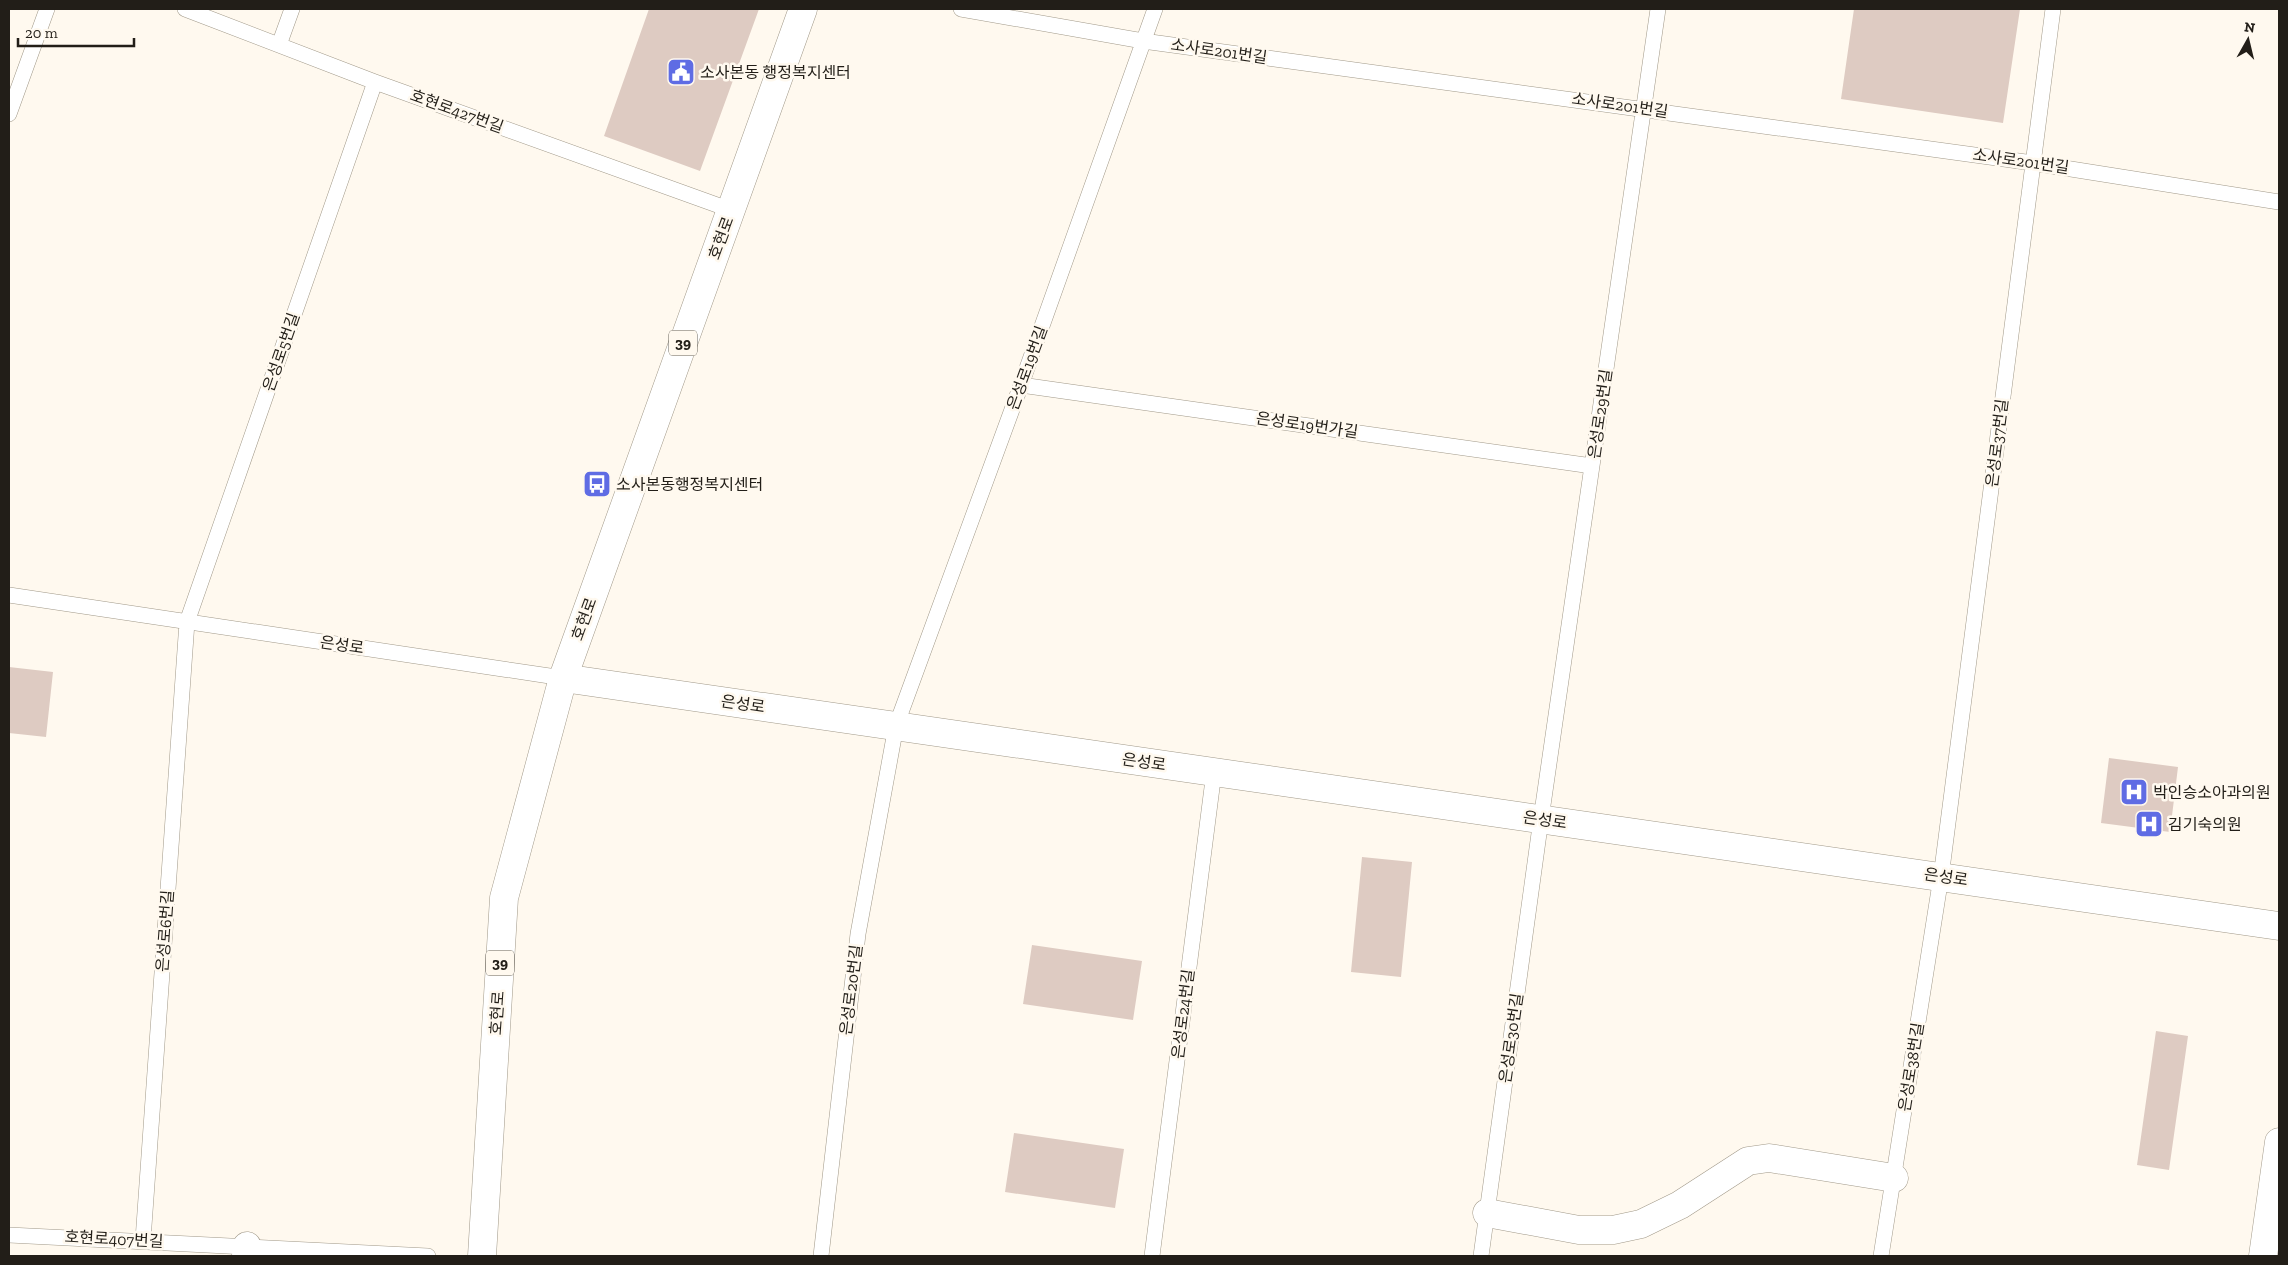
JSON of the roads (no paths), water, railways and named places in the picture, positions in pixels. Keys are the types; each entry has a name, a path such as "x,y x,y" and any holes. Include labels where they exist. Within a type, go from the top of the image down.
{"street":[{"name":"호현로","path":"482,1256 504,898 563,678 803,9"},
{"name":"은성로","path":"563,678 2279,926"},
{"path":"2263,1256 2279,1142"},
{"path":"1487,1213 1579,1230 1613,1230 1641,1224 1680,1205 1748,1161 1770,1158 1894,1178"}],"lane":[{"path":"9,114 46,9"},
{"name":"호현로427번길","path":"185,9 376,82 731,210"},
{"path":"279,45 292,9"},
{"name":"소사로201번길","path":"961,9 1143,41 1643,108 2033,163 2279,202"},
{"name":"은성로19번길","path":"896,726 1022,385 1154,9"},
{"name":"은성로29번길","path":"1541,819 1658,9"},
{"name":"은성로37번길","path":"1941,877 2053,9"},
{"name":"은성로5번길","path":"187,622 376,82"},
{"name":"은성로19번가길","path":"1022,385 1592,466"},
{"name":"은성로","path":"9,595 563,678"},
{"name":"은성로6번길","path":"143,1240 187,622"},
{"name":"은성로20번길","path":"821,1256 858,934 896,726"},
{"name":"은성로24번길","path":"1152,1256 1214,772"},
{"name":"은성로30번길","path":"1481,1256 1541,819"},
{"name":"은성로38번길","path":"1881,1256 1941,877"},
{"name":"호현로407번길","path":"9,1235 143,1240 247,1251 428,1256"}],"place":[{"name":"소사본동 행정복지센터","path":"681,72"},
{"name":"소사본동행정복지센터","path":"597,484"},
{"name":"박인승소아과의원","path":"2134,792"},
{"name":"김기숙의원","path":"2149,824"}]}
